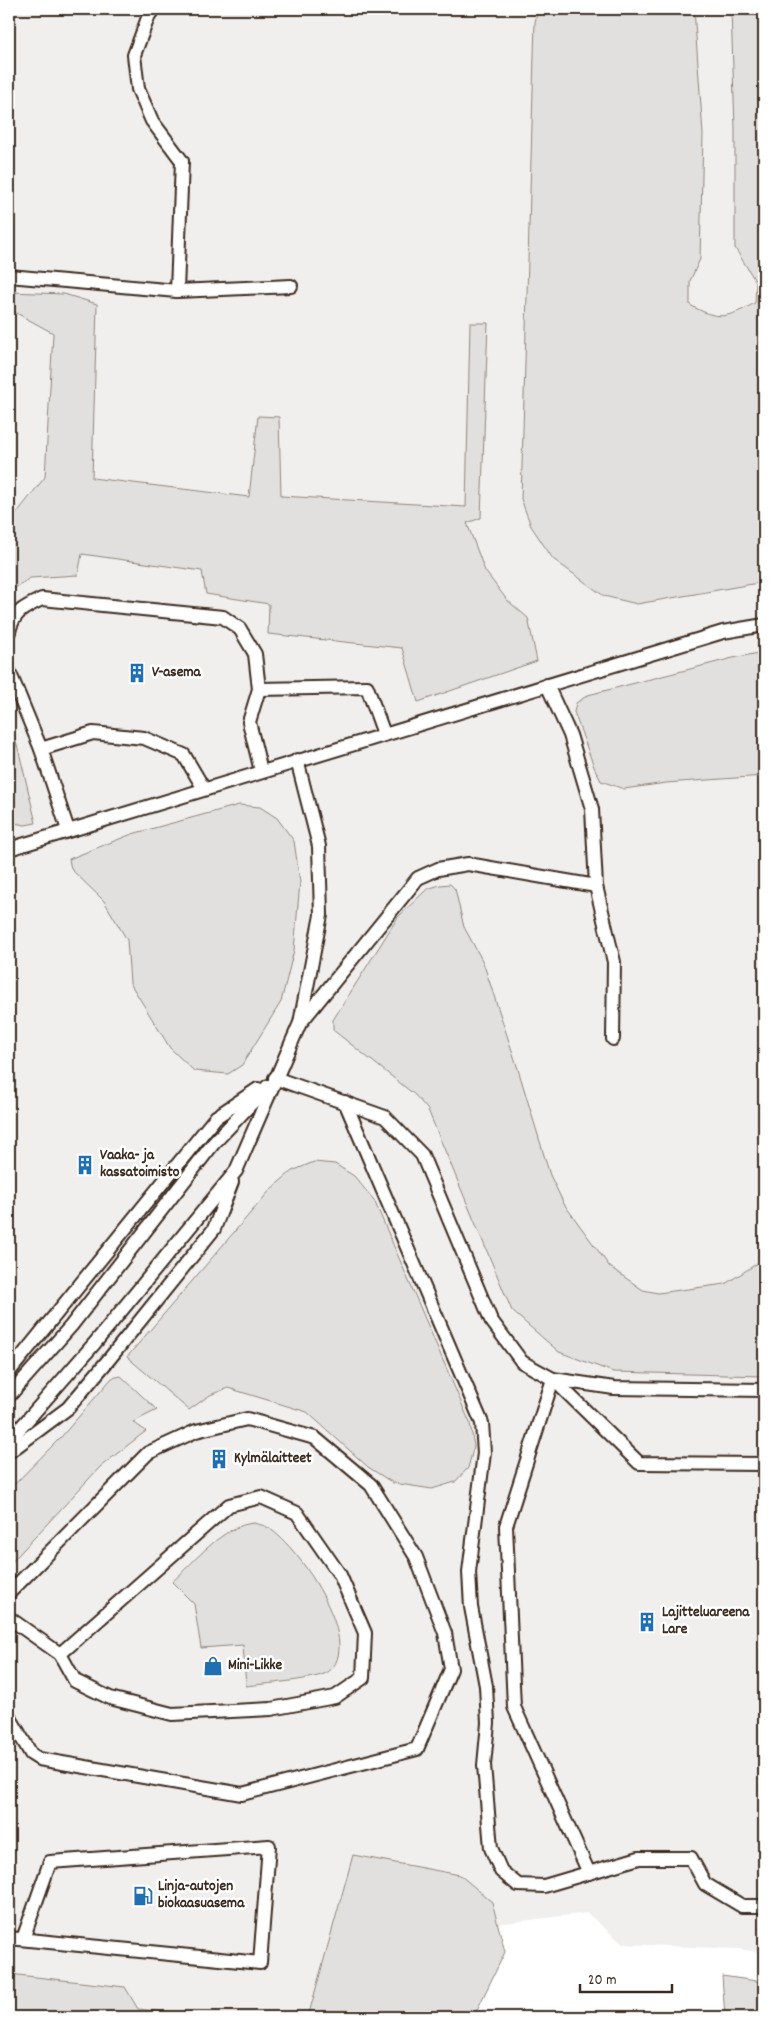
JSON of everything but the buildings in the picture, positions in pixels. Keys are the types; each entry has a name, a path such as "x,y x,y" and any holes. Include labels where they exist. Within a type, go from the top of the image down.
{"lane":[{"path":"154,9 149,14 134,56 138,89 152,121 182,162 177,291"},
{"path":"9,276 177,291 291,286"},
{"path":"9,632 10,624 22,608 42,600 223,617 240,629 255,654 259,689 249,722 261,771"},
{"path":"9,849 723,632 764,625"},
{"path":"9,671 41,749 68,830"},
{"path":"547,685 570,735 592,809 596,886 614,962 613,1039"},
{"path":"259,689 367,686 384,734"},
{"path":"41,749 93,733 144,738 184,755 204,789"},
{"path":"9,1452 68,1408 214,1229 236,1171 300,1023 321,915 319,846 297,760"},
{"path":"300,1023 418,878 438,869 468,864 596,886"},
{"path":"275,1078 385,1117 422,1155 490,1320 522,1362 553,1379 640,1463 764,1464"},
{"path":"9,1372 216,1117 275,1078"},
{"path":"9,1396 71,1326 213,1144 275,1078"},
{"path":"345,1102 482,1423 484,1454 469,1572 471,1607 486,1686 488,1722 484,1765 491,1848 501,1871 518,1885 544,1886 639,1858 691,1858 705,1884 742,1906 764,1906"},
{"path":"9,1441 94,1344 236,1171"},
{"path":"9,1358 22,1355"},
{"path":"553,1379 614,1388 764,1390"},
{"path":"553,1379 506,1526 514,1707 589,1872"},
{"path":"9,1594 148,1454 196,1431 247,1419 315,1438 371,1485 416,1557 444,1633 451,1669 417,1749 242,1794 38,1759 31,1754 9,1716"},
{"path":"9,1618 60,1654 74,1681 110,1698 172,1714 271,1709 335,1697 363,1678 364,1633 340,1575 298,1513 261,1497 229,1505 60,1654"},
{"path":"9,1938 260,1962 269,1846 50,1862 23,1939"}],"shaded area":[{"path":"9,9 764,9 764,1953 738,1949 623,1944 587,1913 497,1924 343,1893 308,2017 210,2017 138,2009 124,1987 9,1974"},
{"path":"538,9 694,9 703,134 700,259 690,281 690,305 708,314 723,316 737,312 755,303 756,282 735,248 735,129 731,9 764,9 764,582 637,604 604,596 553,559 531,526 521,499 535,22"},
{"path":"9,292 64,294 97,304 92,478 249,497 258,416 279,417 281,496 466,507 470,323 488,323 481,518 467,523 485,571 507,600 528,618 537,661 418,702 402,648 268,634 269,604 206,594 202,571 82,554 78,575 30,578 9,592 9,523 45,477 53,333 9,309"},
{"path":"764,652 764,776 666,783 624,789 601,781 574,712 576,703 588,695 733,658"},
{"path":"9,720 19,752 36,823 25,825 9,822"},
{"path":"239,805 260,807 277,818 294,841 300,882 294,950 281,1002 242,1065 228,1074 194,1071 170,1048 130,983 127,940 104,901 71,869 69,859 132,834"},
{"path":"450,884 455,889 464,927 483,962 550,1175 564,1204 610,1267 643,1290 658,1293 725,1284 764,1259 764,1376 613,1372 559,1352 512,1311 428,1110 415,1095 333,1030 333,1020 398,917 427,889"},
{"path":"314,1162 335,1164 354,1176 374,1200 470,1423 474,1446 468,1468 455,1482 432,1489 393,1483 368,1467 307,1412 228,1388 210,1395 189,1410 127,1357 271,1189 292,1171"},
{"path":"121,1376 157,1410 133,1422 146,1431 100,1467 9,1565 9,1490 62,1436 112,1378"},
{"path":"254,1523 265,1526 278,1535 293,1551 309,1571 333,1617 339,1639 337,1658 328,1672 322,1675 246,1686 243,1645 201,1648 194,1604 172,1582 220,1537 242,1525"},
{"path":"353,1855 460,1875 492,1902 505,1952 477,2010 470,2017 308,2017"},
{"path":"9,1974 125,1987 138,2009 210,2017 9,2017"},
{"path":"722,1976 764,1982 764,2017 725,2017"}],"place":[{"name":"V-asema","path":"137,673"},
{"name":"Vaaka- ja kassatoimisto","path":"85,1165"},
{"name":"Kylmälaitteet","path":"219,1459"},
{"name":"Lajitteluareena Lare","path":"647,1622"},
{"name":"Mini-Likke","path":"213,1666"},
{"name":"Linja-autojen biokaasuasema","path":"143,1896"}]}
